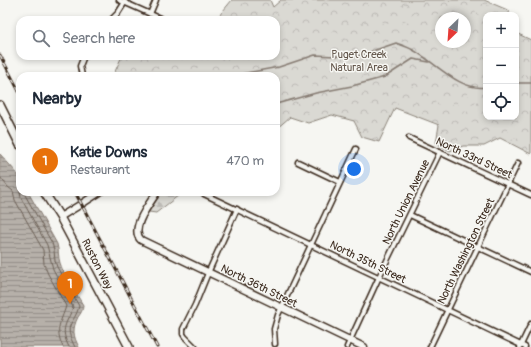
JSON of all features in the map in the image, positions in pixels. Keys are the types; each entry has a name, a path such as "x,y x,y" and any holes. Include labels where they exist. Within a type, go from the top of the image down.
{"main road":[{"path":"0,105 16,137"},
{"name":"Ruston Way","path":"47,196 60,217 129,347"}],"street":[{"path":"119,0 155,16"},
{"path":"150,14 156,0"},
{"path":"115,16 124,2"},
{"path":"81,72 80,66 82,60"},
{"name":"North 33rd Street","path":"409,138 531,196"},
{"path":"275,344 275,324 281,308 356,149"},
{"name":"North Union Avenue","path":"347,347 379,277 440,152"},
{"path":"298,162 340,182"},
{"name":"North Washington Street","path":"430,347 518,163"},
{"path":"60,217 94,196"},
{"name":"North 36th Street","path":"155,196 140,220 137,228 139,238 146,243 364,347"},
{"name":"North 35th Street","path":"208,196 522,346"},
{"path":"195,347 186,340 183,331 185,323 195,305 237,209"},
{"path":"410,215 531,272"},
{"path":"522,346 531,324"}],"green space":[{"name":"Puget Creek Natural Area","path":"232,0 270,0 273,7 281,0 484,0 510,11 483,12 483,120 519,120 519,34 531,40 531,154 500,138 484,146 463,146 450,151 436,143 439,125 395,108 379,142 362,137 354,121 332,115 308,123 290,117 280,126 280,72 115,72 120,60 280,60 280,16 219,16"},
{"path":"159,196 178,196 156,213 149,212"}],"water":[{"path":"0,154 16,172 16,196 30,196 57,244 59,261 62,269 83,305 74,329 74,336 79,347 0,347"}],"waterway":[{"path":"252,72 279,67 315,55 355,57 396,43 421,55 457,80 467,85 483,87"},
{"path":"280,103 385,77 413,59 429,62"},
{"path":"519,83 531,83"}],"railway":[{"path":"0,55 16,85"},
{"path":"77,196 157,347"}],"place":[{"name":"Katie Downs","path":"70,304"}]}
